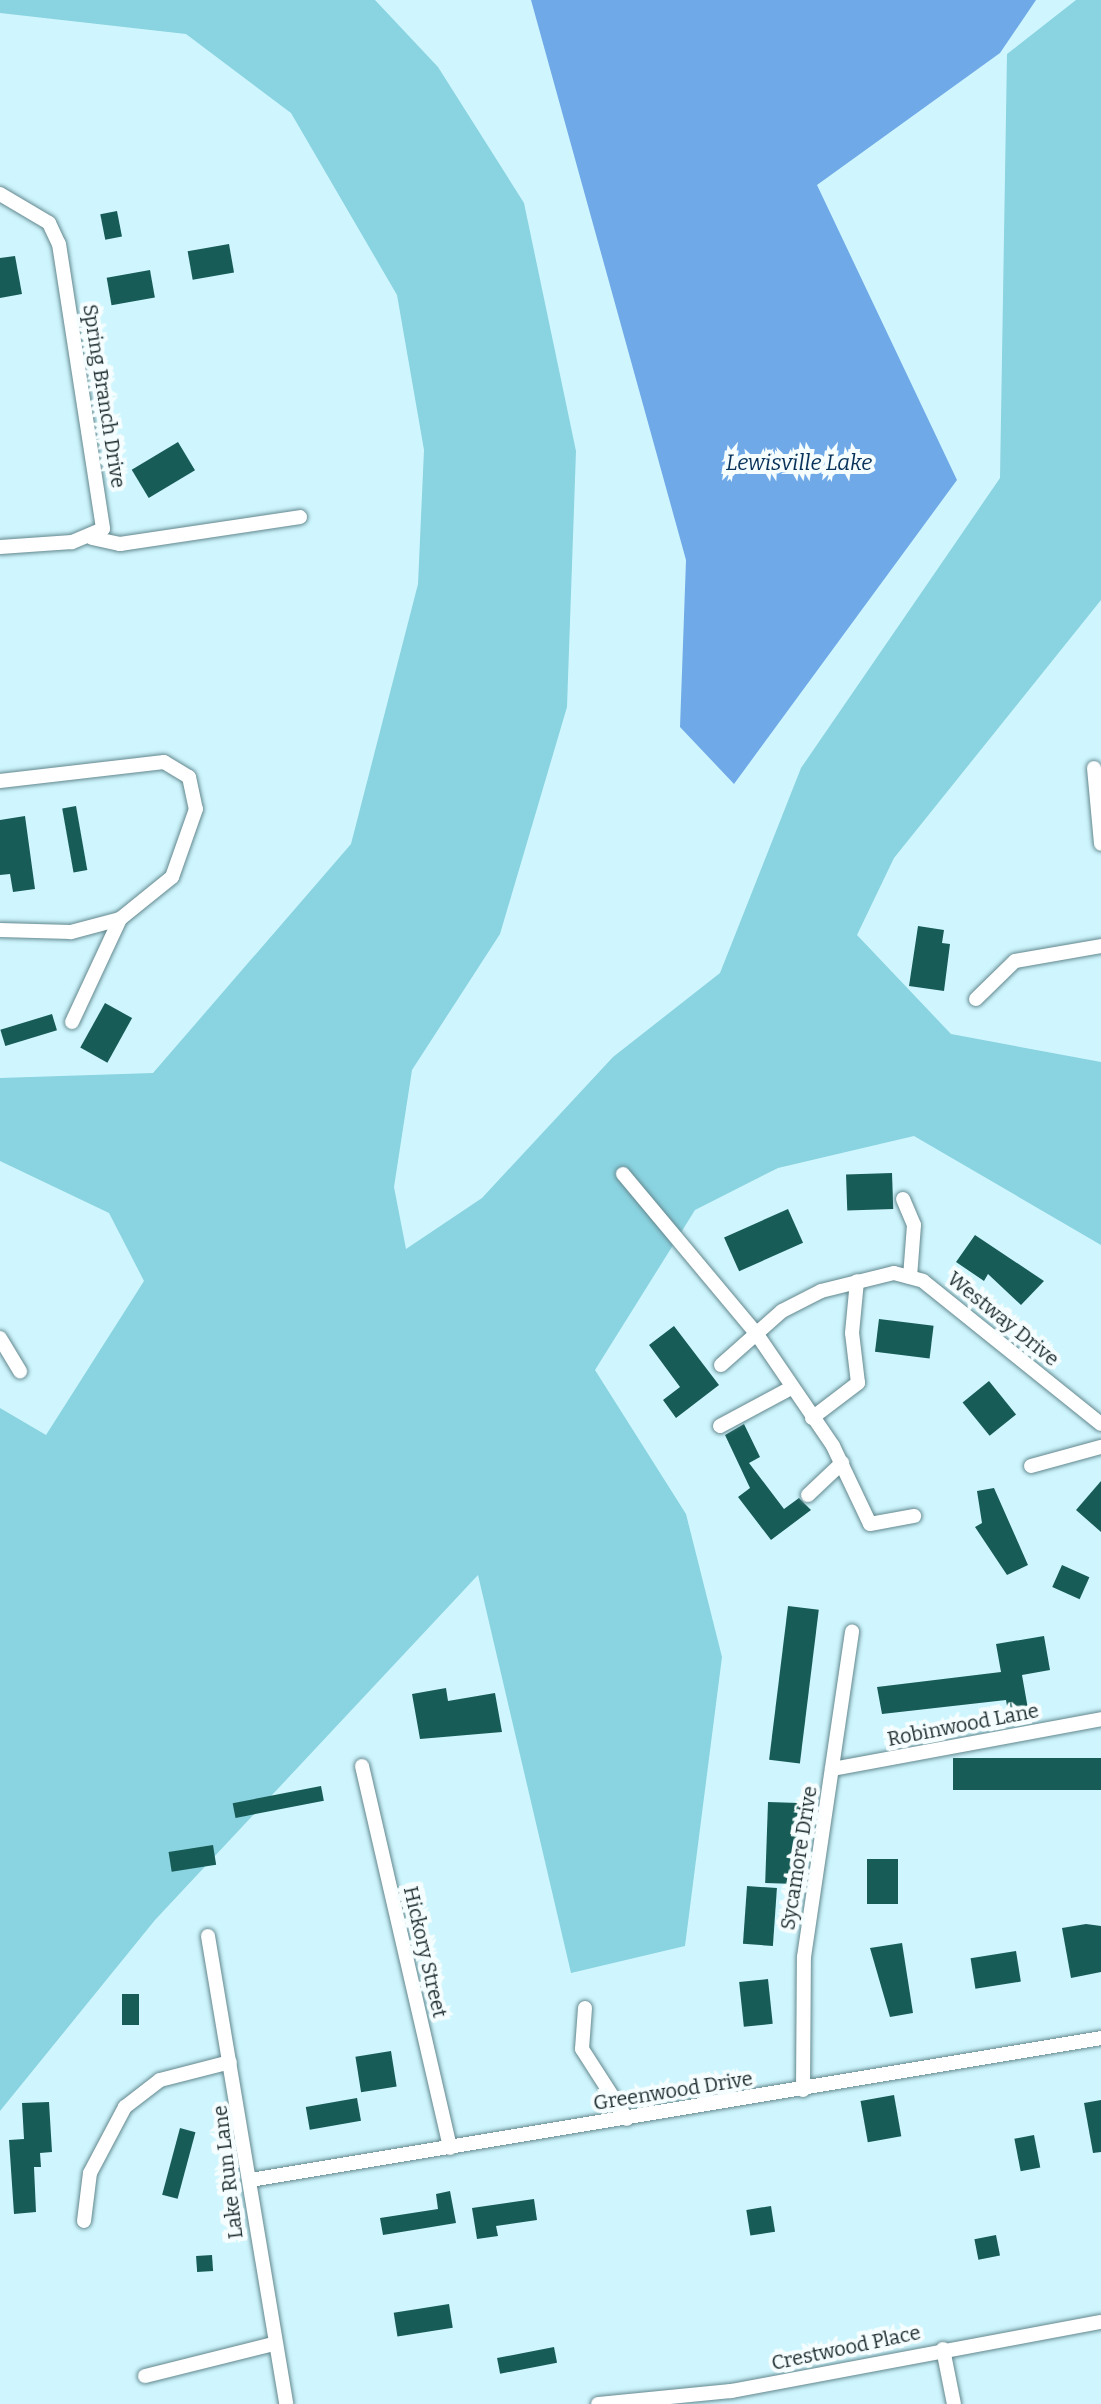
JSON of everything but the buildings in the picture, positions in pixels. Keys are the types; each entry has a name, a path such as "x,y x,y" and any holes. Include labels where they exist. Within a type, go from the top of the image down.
{"street":[{"name":"Spring Branch Drive","path":"0,194 49,223 59,244 103,529 92,538"},
{"path":"0,547 92,538 120,544 300,517"},
{"path":"0,781 164,762 189,777 196,809 190,843 172,877 120,919 71,932 0,930"},
{"path":"1094,768 1101,844"},
{"path":"72,1022 120,919"},
{"path":"976,999 1015,961 1101,946"},
{"path":"623,1174 756,1333 842,1463 870,1524 914,1516"},
{"path":"721,1365 782,1311 857,1281 910,1277 914,1225 903,1199"},
{"name":"Westway Drive","path":"910,1277 1101,1424"},
{"path":"812,1418 858,1383 852,1333 857,1281"},
{"path":"0,1338 20,1371"},
{"path":"720,1426 791,1388"},
{"path":"1031,1466 1101,1447"},
{"path":"808,1495 842,1463"},
{"name":"Sycamore Drive","path":"803,2090 804,1957 852,1632"},
{"name":"Robinwood Lane","path":"832,1769 1101,1719"},
{"name":"Hickory Street","path":"362,1766 450,2148"},
{"name":"Lake Run Lane","path":"208,1936 251,2180 273,2344 286,2404"},
{"path":"585,2008 582,2049 627,2119"},
{"name":"Greenwood Drive","path":"251,2180 1101,2038"},
{"path":"84,2221 90,2173 125,2107 160,2080 230,2062"},
{"name":"Crestwood Place","path":"598,2404 731,2391 943,2349 1101,2322"},
{"path":"145,2376 273,2344"},
{"path":"943,2349 954,2404"}],"shaded area":[{"path":"0,0 375,0 438,67 524,203 576,451 567,707 500,934 412,1070 394,1187 406,1249 482,1198 613,1057 720,973 801,768 1000,478 1007,54 1076,0 1101,0 1101,600 894,858 857,935 951,1034 1101,1062 1101,1245 914,1136 778,1168 695,1210 595,1370 686,1514 722,1657 685,1946 571,1973 478,1575 155,1920 0,2111 0,1408 46,1435 144,1281 109,1213 0,1161 0,1078 153,1073 351,844 418,584 424,450 397,295 291,113 186,34 0,13"}],"water":[{"name":"Lewisville Lake","path":"531,0 1036,0 1000,53 817,185 957,480 734,784 680,727 686,560"}]}
